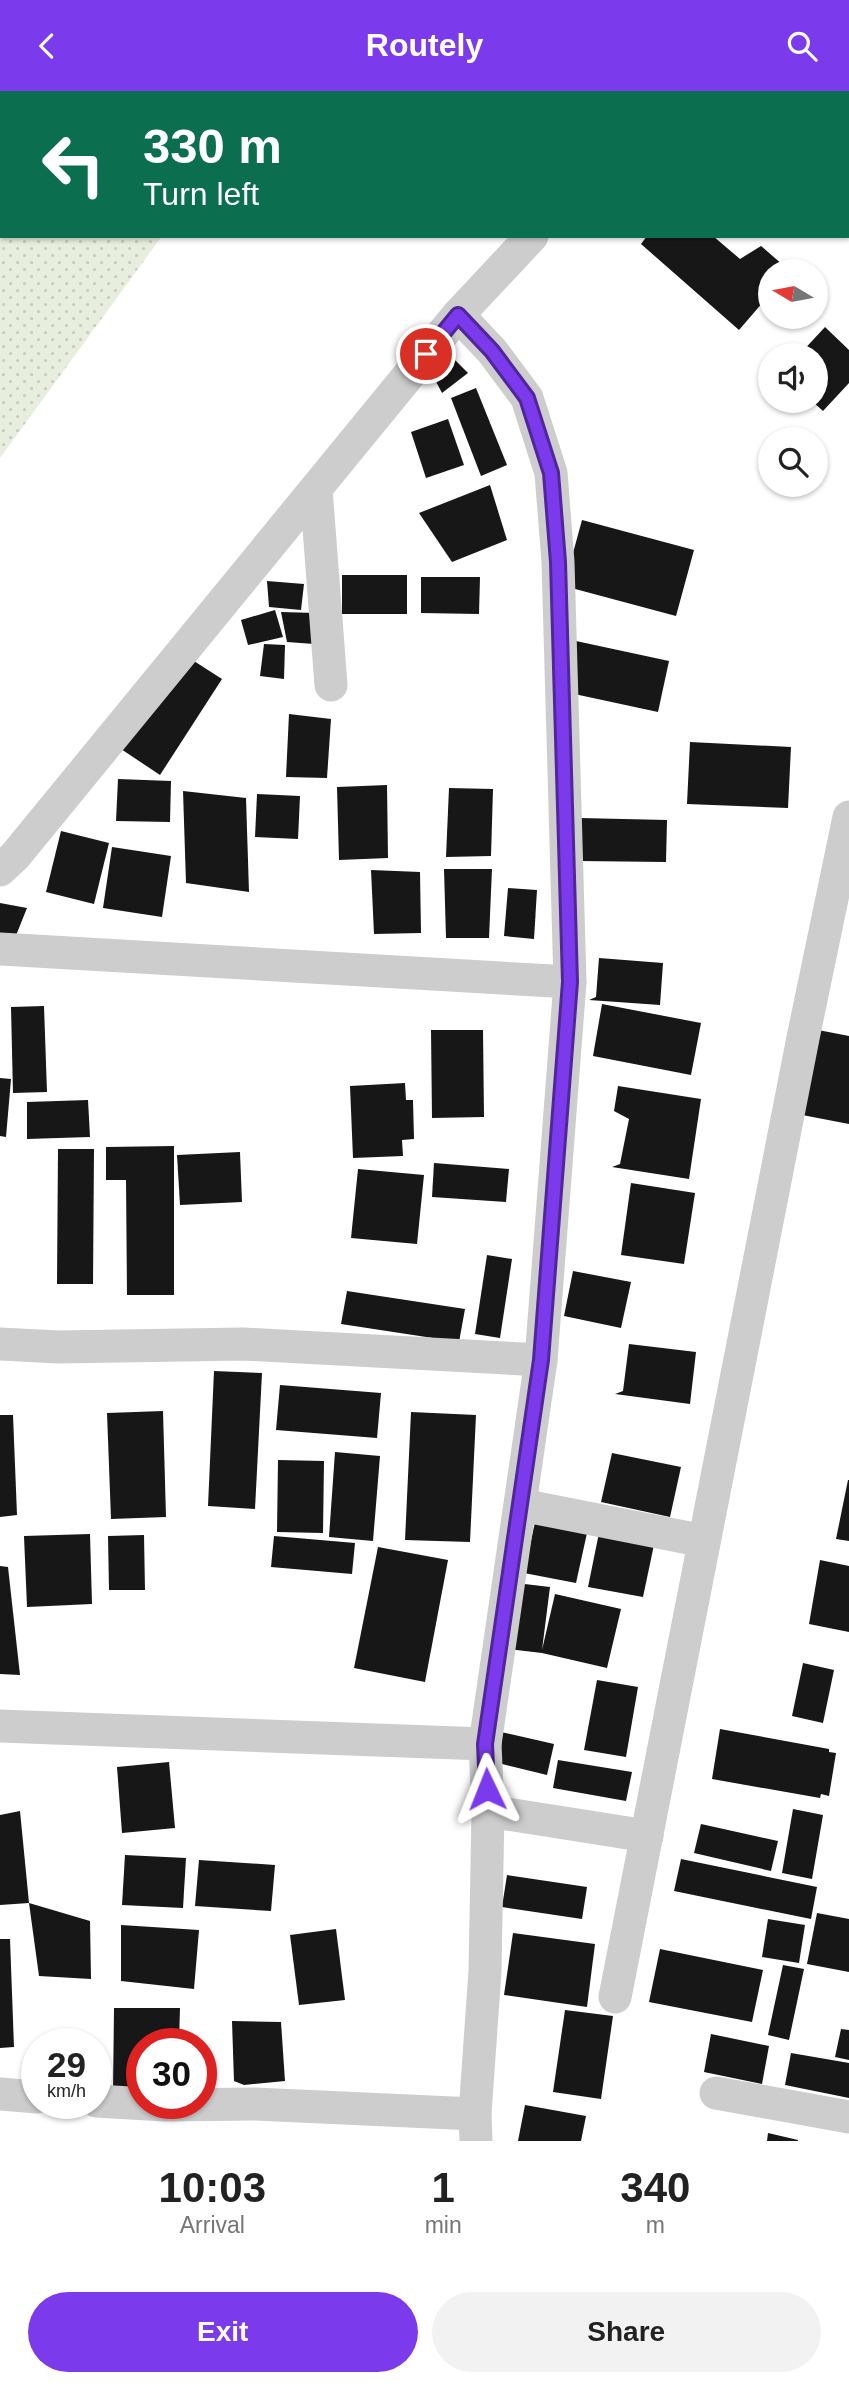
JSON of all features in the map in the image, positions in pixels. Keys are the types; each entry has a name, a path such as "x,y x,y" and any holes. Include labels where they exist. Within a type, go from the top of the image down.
{"street":[{"path":"0,870 15,856 458,315 530,238"},
{"path":"112,2102 165,2105 255,2104 476,2128 485,1971 488,1811 485,1744 541,1360 570,982 558,562 551,473 527,398 492,351 458,315"},
{"path":"316,489 331,685"},
{"path":"615,1997 849,817"},
{"path":"0,950 570,982"},
{"path":"0,1344 58,1347 243,1344 541,1360"},
{"path":"520,1505 704,1541"},
{"path":"0,1726 485,1744"},
{"path":"488,1811 647,1836"},
{"path":"716,2093 849,2117"},
{"path":"0,2095 21,2096"}],"green space":[{"path":"0,238 161,238 0,458"}],"building":[{"path":"646,238 715,238 740,259 761,246 776,259 758,259 758,308 739,330 641,244"},
{"path":"823,329 827,329 849,350 849,383 828,406 828,343 810,343"},
{"path":"453,358 468,373 442,393 432,374"},
{"path":"476,388 507,465 481,476 451,398"},
{"path":"448,419 464,465 426,478 411,432"},
{"path":"490,485 507,540 452,562 419,513"},
{"path":"582,520 694,550 676,616 564,586"},
{"path":"342,575 407,575 407,614 342,614"},
{"path":"421,577 480,577 479,614 421,613"},
{"path":"267,581 304,584 301,610 269,607"},
{"path":"275,610 283,637 248,645 241,620"},
{"path":"281,612 316,613 314,644 287,642"},
{"path":"576,641 669,661 658,712 565,692"},
{"path":"264,644 285,645 284,679 260,676"},
{"path":"183,654 222,679 160,775 121,749"},
{"path":"289,714 331,719 327,778 286,777"},
{"path":"690,742 791,747 788,808 687,804"},
{"path":"118,779 171,781 170,822 116,821"},
{"path":"387,785 388,858 339,860 337,787"},
{"path":"449,788 493,789 491,856 446,857"},
{"path":"183,791 246,798 249,892 186,883"},
{"path":"257,794 300,796 298,839 255,837"},
{"path":"580,818 667,820 666,862 579,861"},
{"path":"61,831 109,843 94,904 46,892"},
{"path":"112,847 171,856 162,917 103,908"},
{"path":"444,869 492,869 489,938 446,938"},
{"path":"371,870 420,872 421,933 374,934"},
{"path":"508,888 537,890 534,939 504,936"},
{"path":"0,903 27,908 13,943 0,939"},
{"path":"599,958 663,963 660,1005 589,1000 596,997"},
{"path":"602,1004 701,1023 691,1075 593,1056"},
{"path":"44,1006 47,1092 13,1093 11,1007"},
{"path":"813,1029 849,1036 849,1124 797,1114"},
{"path":"431,1030 483,1030 484,1117 432,1118"},
{"path":"0,1078 11,1079 6,1137 0,1136"},
{"path":"405,1083 406,1100 413,1100 414,1139 402,1140 403,1156 353,1158 350,1086"},
{"path":"618,1086 701,1099 689,1179 612,1167 620,1164 629,1119 614,1111"},
{"path":"88,1100 90,1137 27,1139 27,1102"},
{"path":"174,1146 174,1295 127,1295 126,1180 106,1180 106,1147"},
{"path":"58,1149 94,1149 93,1284 57,1284"},
{"path":"240,1152 242,1202 180,1205 177,1155"},
{"path":"434,1163 509,1169 506,1202 432,1197"},
{"path":"358,1169 424,1175 417,1244 351,1238"},
{"path":"631,1183 695,1193 684,1264 621,1255"},
{"path":"487,1255 512,1259 500,1338 475,1334"},
{"path":"573,1271 631,1282 621,1328 564,1316"},
{"path":"347,1291 465,1309 459,1342 341,1324"},
{"path":"629,1344 696,1352 690,1404 615,1394 623,1391"},
{"path":"214,1371 262,1373 255,1509 208,1506"},
{"path":"280,1385 381,1393 377,1438 276,1430"},
{"path":"163,1411 166,1517 111,1519 107,1413"},
{"path":"411,1412 476,1415 470,1542 405,1540"},
{"path":"0,1415 13,1415 17,1515 0,1517"},
{"path":"335,1452 380,1456 373,1541 329,1537"},
{"path":"612,1453 681,1467 670,1517 601,1502"},
{"path":"278,1460 324,1461 323,1533 277,1532"},
{"path":"849,1480 849,1541 836,1539"},
{"path":"537,1513 589,1524 576,1583 524,1573"},
{"path":"600,1528 655,1540 643,1597 588,1587"},
{"path":"90,1534 92,1604 27,1607 24,1536"},
{"path":"144,1535 145,1590 109,1590 108,1536"},
{"path":"274,1536 355,1543 352,1574 271,1567"},
{"path":"378,1547 448,1560 425,1682 354,1668"},
{"path":"820,1560 849,1566 849,1632 809,1624"},
{"path":"0,1566 8,1567 20,1675 0,1674"},
{"path":"516,1583 550,1587 542,1650 555,1594 621,1609 607,1668 542,1653 508,1649"},
{"path":"803,1663 834,1670 823,1723 792,1716"},
{"path":"597,1680 638,1687 626,1757 584,1750"},
{"path":"720,1729 829,1749 829,1752 836,1753 829,1796 821,1794 820,1798 712,1779"},
{"path":"501,1732 554,1744 547,1775 494,1762"},
{"path":"558,1760 632,1772 626,1801 553,1788"},
{"path":"169,1762 175,1828 122,1833 117,1767"},
{"path":"793,1809 823,1815 812,1879 782,1873"},
{"path":"20,1811 29,1903 0,1905 0,1815"},
{"path":"701,1824 778,1841 771,1871 694,1853"},
{"path":"125,1855 186,1858 183,1908 122,1905"},
{"path":"681,1859 817,1887 811,1919 674,1891"},
{"path":"199,1860 275,1865 271,1911 195,1906"},
{"path":"507,1875 587,1887 582,1919 502,1907"},
{"path":"29,1903 90,1921 91,1979 39,1976"},
{"path":"817,1913 849,1919 849,1972 807,1964"},
{"path":"768,1919 805,1925 799,1963 762,1957"},
{"path":"121,1925 199,1930 194,1989 121,1981"},
{"path":"336,1929 345,2000 299,2005 290,1935"},
{"path":"513,1933 595,1944 587,2007 504,1995"},
{"path":"0,1939 10,1939 14,2047 0,2048"},
{"path":"660,1949 763,1970 752,2022 649,2002"},
{"path":"783,1965 804,1969 789,2040 768,2035"},
{"path":"114,2008 180,2008 179,2028 126,2028 126,2091 113,2092"},
{"path":"565,2010 613,2016 601,2099 553,2092"},
{"path":"232,2021 281,2022 285,2081 244,2085 234,2081"},
{"path":"841,2029 849,2030 849,2060 835,2057"},
{"path":"711,2034 769,2046 762,2084 704,2072"},
{"path":"791,2053 849,2063 849,2098 785,2085"},
{"path":"525,2105 586,2116 581,2141 518,2141"},
{"path":"768,2133 798,2140 798,2141 767,2141"}],"route":[{"path":"426,354 458,315 492,351 527,398 551,473 558,562 570,982 541,1360 485,1744 487,1789"}]}
